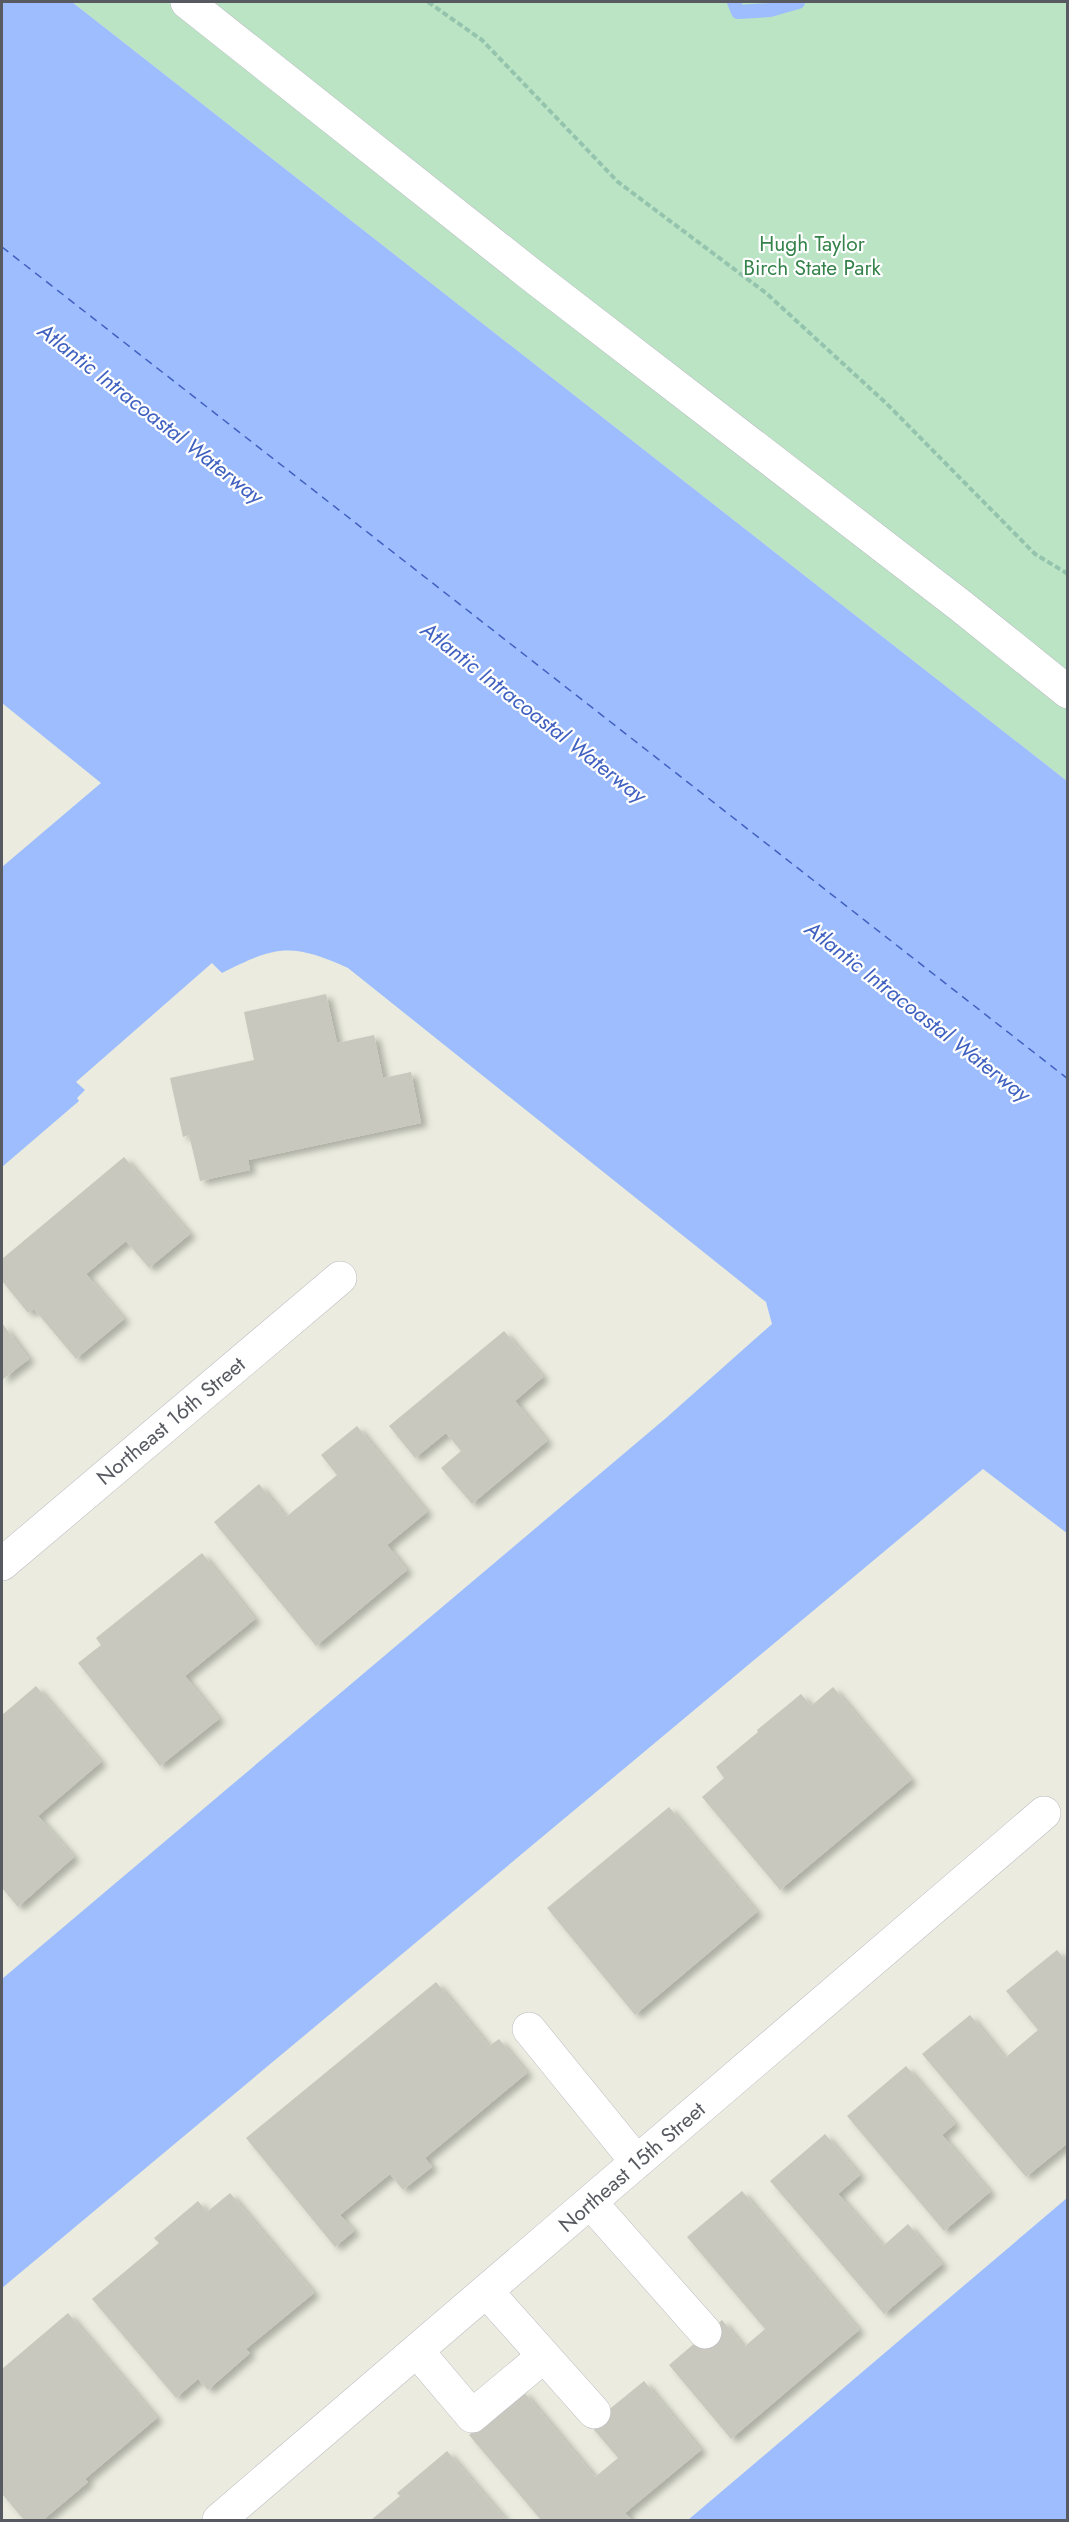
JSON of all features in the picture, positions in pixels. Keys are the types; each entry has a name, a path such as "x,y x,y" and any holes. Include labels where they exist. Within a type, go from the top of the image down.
{"street":[{"path":"187,2 534,277 961,606 1068,692"},
{"name":"Northeast 16th Street","path":"2,1564 340,1278"},
{"name":"Northeast 15th Street","path":"219,2520 1044,1813"},
{"path":"529,2030 637,2162"},
{"path":"591,2203 705,2332"},
{"path":"486,2292 594,2412"},
{"path":"417,2351 472,2416 544,2356"}],"path":[{"path":"428,2 482,40 618,182 766,294 887,404 1035,554 1068,574"}],"green space":[{"name":"Hugh Taylor Birch State Park","path":"72,2 1067,2 1067,781"}],"water":[{"name":"Atlantic Intracoastal Waterway","path":"2,2 72,2 1067,781 1068,1534 983,1469 2,2288 2,1979 666,1418 772,1324 766,1302 348,968 312,954 297,951 270,953 222,973 212,963 76,1082 85,1090 77,1098 79,1101 2,1167 2,867 101,783 2,703"},
{"path":"1067,2198 1067,2519 688,2520"}],"building":[{"path":"326,994 337,1043 374,1035 383,1078 411,1072 421,1123 248,1160 250,1170 200,1181 189,1135 183,1137 170,1078 254,1060 244,1012"},
{"path":"124,1157 190,1234 149,1268 126,1241 86,1274 124,1319 76,1359 34,1309 28,1313 2,1281 2,1259"},
{"path":"2,1323 29,1359 2,1380"},
{"path":"504,1331 543,1377 515,1401 547,1441 472,1504 441,1468 461,1451 446,1433 415,1458 389,1426"},
{"path":"357,1426 427,1512 387,1545 407,1570 316,1646 214,1522 259,1484 286,1517 337,1475 321,1455"},
{"path":"202,1553 255,1619 185,1676 219,1719 160,1766 78,1663 101,1645 96,1638"},
{"path":"36,1686 101,1762 38,1816 74,1857 18,1907 2,1888 2,1715"},
{"path":"833,1687 911,1780 780,1890 702,1797 724,1778 716,1767 758,1732 757,1730 801,1694 811,1706"},
{"path":"669,1807 757,1912 635,2015 547,1908"},
{"path":"1057,1950 1068,1963 1068,2143 1026,2177 922,2054 970,2015 1005,2058 1038,2030 1006,1991"},
{"path":"436,1982 489,2046 499,2039 527,2073 425,2158 432,2167 403,2190 390,2174 340,2215 354,2231 335,2247 246,2138"},
{"path":"906,2066 955,2124 942,2135 990,2192 944,2231 847,2116"},
{"path":"825,2134 860,2175 838,2194 883,2246 908,2224 942,2264 884,2314 770,2181"},
{"path":"742,2191 859,2330 731,2439 669,2365 722,2320 744,2347 765,2329 687,2237"},
{"path":"230,2193 314,2293 246,2349 250,2353 208,2390 198,2379 176,2398 92,2299 159,2243 154,2238 198,2201 207,2212"},
{"path":"68,2313 157,2418 85,2479 88,2482 43,2520 24,2520 2,2494 2,2369"},
{"path":"644,2381 701,2450 625,2513 632,2520 541,2520 469,2435 523,2391 595,2477 618,2458 590,2425"},
{"path":"447,2451 506,2520 371,2520 400,2496 397,2493"}],"waterway":[{"path":"734,2 738,12 770,10 798,2"}],"ferry route":[{"path":"2,247 1068,1079"}]}
